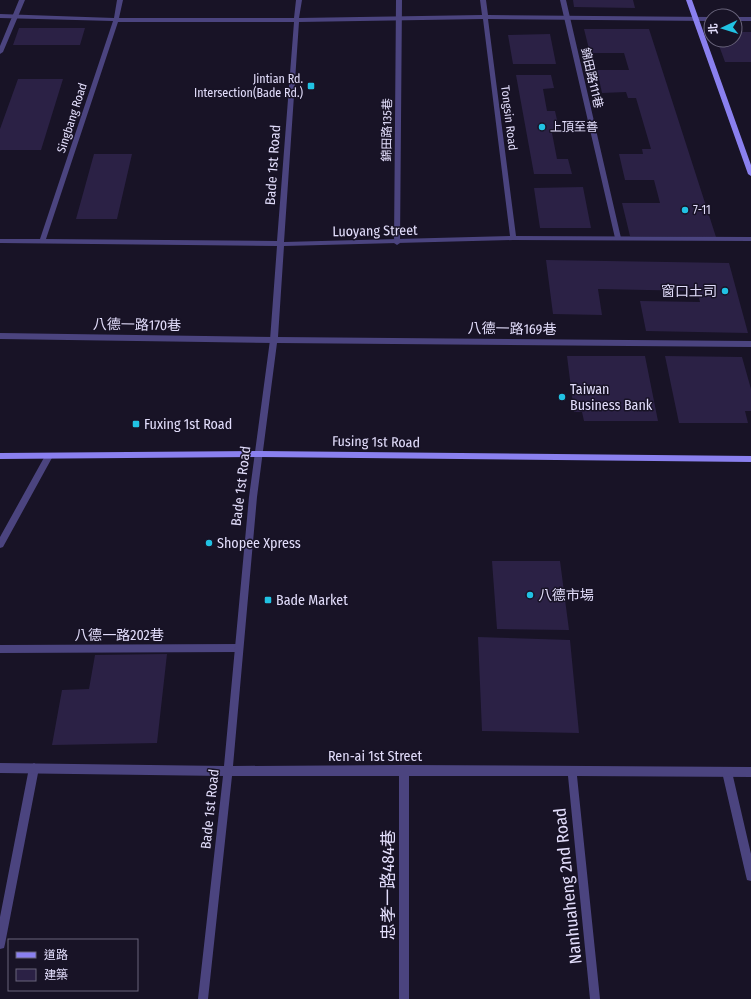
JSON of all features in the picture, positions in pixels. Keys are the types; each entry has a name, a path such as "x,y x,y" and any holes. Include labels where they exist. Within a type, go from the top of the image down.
{"street":[{"path":"0,52 22,0"},
{"name":"Singbang Road","path":"42,242 116,20 120,0"},
{"name":"Bade 1st Road","path":"203,999 228,771 238,648 253,497 260,454 274,340 282,244 296,20 299,0"},
{"name":"錦田路135巷","path":"397,243 399,0"},
{"name":"Tongsin Road","path":"483,0 513,238"},
{"name":"錦田路111巷","path":"563,0 618,238"},
{"path":"689,0 751,174"},
{"path":"0,16 116,20 296,20 399,17 703,18"},
{"name":"Luoyang Street","path":"0,241 282,244 397,243 513,238 751,239"},
{"name":"八德一路170巷","path":"0,336 274,340"},
{"name":"八德一路169巷","path":"274,340 751,344"},
{"name":"Fusing 1st Road","path":"0,456 260,454 751,459"},
{"path":"0,545 49,456"},
{"name":"八德一路202巷","path":"0,650 238,648"},
{"name":"Ren-ai 1st Street","path":"0,768 228,771 572,770 751,772"},
{"path":"0,944 34,768"},
{"name":"忠孝一路484巷","path":"404,770 404,999"},
{"name":"Nanhuaheng 2nd Road","path":"572,770 595,999"},
{"path":"727,772 751,876"}],"building":[{"path":"573,0 633,0 635,8 574,7"},
{"path":"19,28 85,28 80,45 13,45"},
{"path":"584,29 649,29 716,237 630,236 622,203 660,203 654,180 625,180 619,154 643,154 642,149 651,149 636,98 628,98 626,92 602,93 597,70 629,70 624,53 590,53"},
{"path":"743,32 751,32 751,62 725,62 720,48 743,48"},
{"path":"550,34 556,64 513,64 508,35"},
{"name":"上頂至善","path":"516,75 551,75 554,88 543,89 547,111 555,111 560,133 552,133 557,159 568,159 572,174 534,174"},
{"path":"18,79 63,79 41,150 0,150 0,129"},
{"path":"94,154 132,154 117,219 76,219"},
{"path":"583,187 591,228 540,228 534,188"},
{"path":"546,260 729,263 748,333 646,331 640,301 700,302 697,291 598,289 602,315 553,314"},
{"path":"567,356 645,356 658,421 584,421 582,412 574,412"},
{"path":"665,356 742,357 751,389 751,411 745,411 748,423 679,423"},
{"name":"八德市場","path":"492,561 560,561 569,630 497,629"},
{"path":"478,637 570,640 579,733 482,731"},
{"path":"167,654 157,743 52,745 62,690 89,689 95,655"}],"place":[{"name":"Jintian Rd. Intersection(Bade Rd.)","path":"311,86"},
{"name":"上頂至善","path":"542,127"},
{"name":"7-11","path":"685,210"},
{"name":"窗口土司","path":"725,291"},
{"name":"Taiwan Business Bank","path":"562,397"},
{"name":"Fuxing 1st Road","path":"136,424"},
{"name":"Shopee Xpress","path":"209,543"},
{"name":"八德市場","path":"530,595"},
{"name":"Bade Market","path":"268,600"}]}
